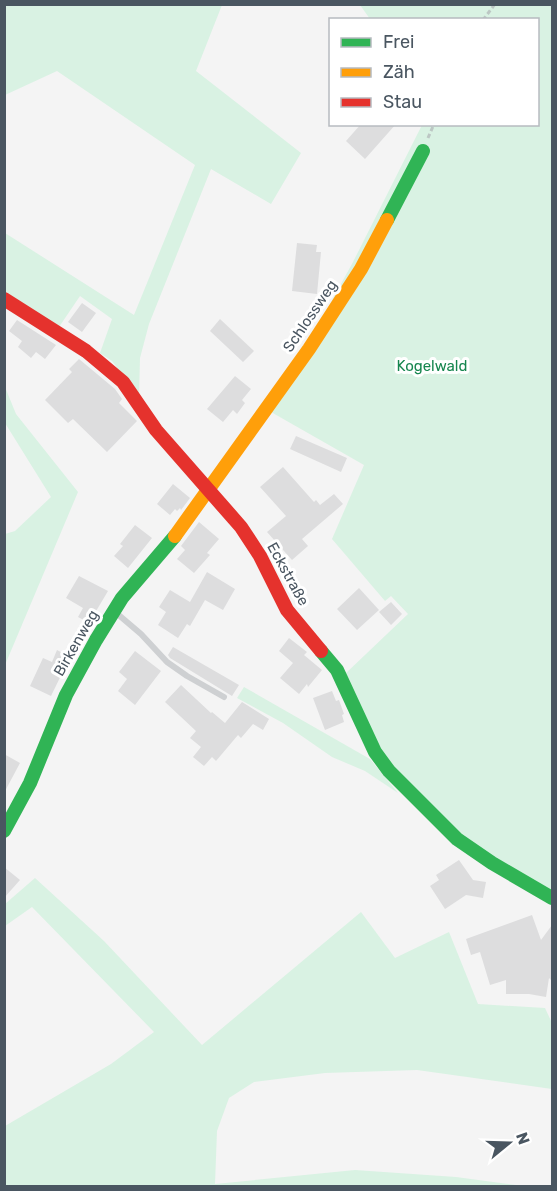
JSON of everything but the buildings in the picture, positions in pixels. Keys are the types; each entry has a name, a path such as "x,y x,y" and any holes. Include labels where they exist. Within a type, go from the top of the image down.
{"street":[{"name":"Schlossweg","path":"209,490 309,349 361,269 423,151"},
{"name":"Eckstraße","path":"4,299 78,345 123,382 156,430 241,527 260,556 287,610 337,670 375,752 389,771 457,839 492,863 552,898"},
{"name":"Birkenweg","path":"4,831 30,783 66,694 81,665 122,598 177,534 209,490"}],"lane":[{"path":"114,611 141,633 167,662 224,697"}],"path":[{"path":"484,18 495,4"}],"green space":[{"path":"4,5 222,5 196,71 301,153 271,204 211,169 149,324 140,358 139,396 112,361 100,353 112,319 80,296 59,327 5,294 5,233 134,315 195,165 57,71 5,95"},
{"name":"Kogelwald","path":"360,5 552,5 552,891 465,840 379,751 345,674 408,614 391,596 385,601 332,539 364,465 271,412 353,262 421,126 539,126 539,18 369,18"},
{"path":"5,387 16,414 78,492 5,665 5,534 15,531 51,497 5,423"},
{"path":"244,687 370,759 398,793 365,771 332,757 283,723 237,698"},
{"path":"35,878 104,941 202,1045 361,912 395,958 449,932 478,1004 545,1008 552,1023 552,1089 417,1070 325,1073 254,1082 229,1098 217,1131 215,1184 355,1170 456,1177 524,1186 5,1186 5,1126 111,1064 154,1032 32,907 5,926 5,904"}],"traffic: fast":[{"path":"387,220 423,151"},
{"path":"4,831 30,783 66,695 96,640 122,598 175,536"},
{"path":"321,651 337,670 375,752 389,771 457,839 492,863 552,898"}],"traffic: slow":[{"path":"175,536 309,349 361,269 387,220"}],"traffic: jam":[{"path":"4,299 86,351 123,382 156,430 241,527 260,556 287,610 321,651"}]}
